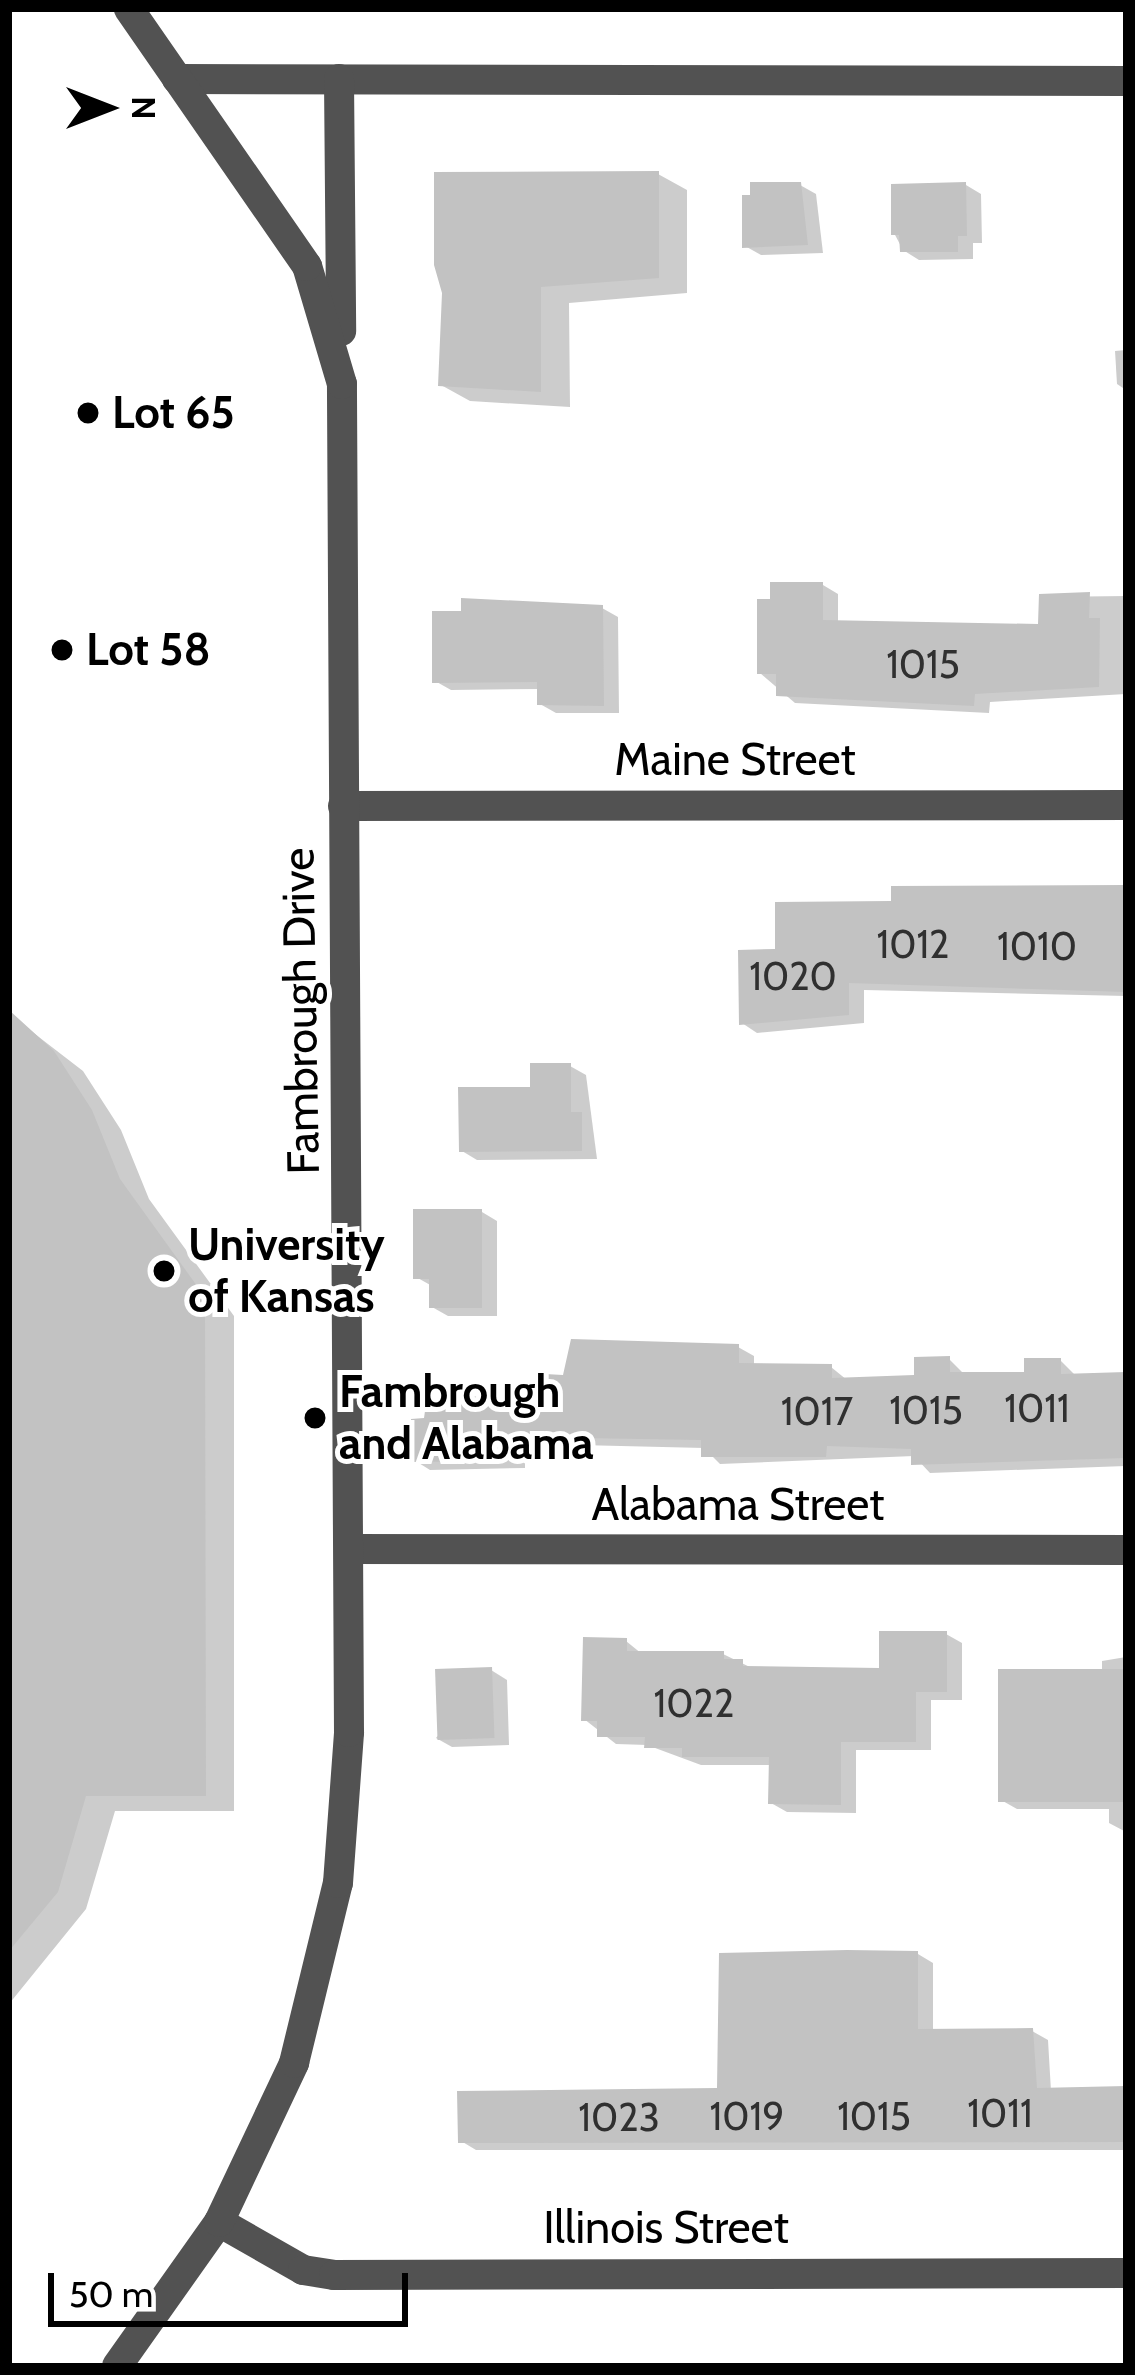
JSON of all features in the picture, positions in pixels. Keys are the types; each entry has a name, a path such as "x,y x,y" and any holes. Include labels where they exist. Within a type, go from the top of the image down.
{"street":[{"name":"Fambrough Drive","path":"117,2366 219,2222 294,2063 330,1930 346,1811 349,1549 342,384 308,266 129,9"},
{"path":"176,79 1126,81"},
{"path":"339,80 342,384"},
{"name":"Maine Street","path":"344,806 1126,805"},
{"name":"Alabama Street","path":"349,1549 1126,1550"},
{"name":"Illinois Street","path":"219,2222 303,2270 334,2275 1126,2273"}],"building":[{"path":"659,171 659,278 541,287 541,392 438,386 442,293 434,265 434,172"},
{"path":"750,182 801,182 808,245 742,248 742,195 750,195"},
{"path":"966,182 967,236 958,236 958,252 900,252 899,235 891,235 891,184"},
{"path":"770,582 823,582 823,620 1038,624 1039,594 1090,592 1089,618 1100,618 1099,687 975,694 974,706 776,696 776,674 757,674 757,599 770,599"},
{"path":"461,598 603,605 604,706 537,705 537,682 432,683 432,611 461,611"},
{"path":"1126,885 1126,992 849,983 849,1015 739,1025 738,950 775,949 775,902 891,901 891,886"},
{"path":"9,1010 54,1051 92,1110 120,1179 205,1297 206,1796 86,1796 58,1892 9,1951"},
{"path":"530,1063 571,1063 571,1112 582,1112 582,1151 459,1152 458,1087 530,1087"},
{"path":"413,1209 482,1209 482,1308 429,1308 429,1279 413,1279"},
{"path":"571,1339 739,1344 739,1363 832,1364 832,1378 914,1375 914,1357 950,1356 950,1372 1024,1372 1024,1358 1061,1358 1061,1374 1126,1372 1126,1458 911,1465 911,1449 827,1446 826,1457 701,1457 701,1440 522,1437 522,1447 510,1447 510,1461 411,1462 411,1419 424,1418 427,1397 545,1396 545,1374 563,1375"},
{"path":"879,1631 947,1631 947,1692 916,1692 916,1742 841,1742 841,1805 768,1804 769,1757 682,1757 682,1748 644,1748 645,1737 597,1737 597,1721 581,1721 583,1637 627,1638 627,1651 724,1651 724,1659 743,1659 743,1666 879,1668"},
{"path":"492,1667 494,1738 438,1740 435,1669"},
{"path":"998,1669 1126,1669 1126,1802 998,1802"},
{"path":"918,1951 918,2029 1033,2028 1037,2088 1126,2086 1126,2142 458,2143 457,2091 717,2088 719,1953"}],"place":[{"name":"Lot 65","path":"88,413"},
{"name":"Lot 58","path":"62,650"},
{"name":"University of Kansas","path":"164,1271"},
{"name":"Fambrough and Alabama","path":"315,1418"}]}
